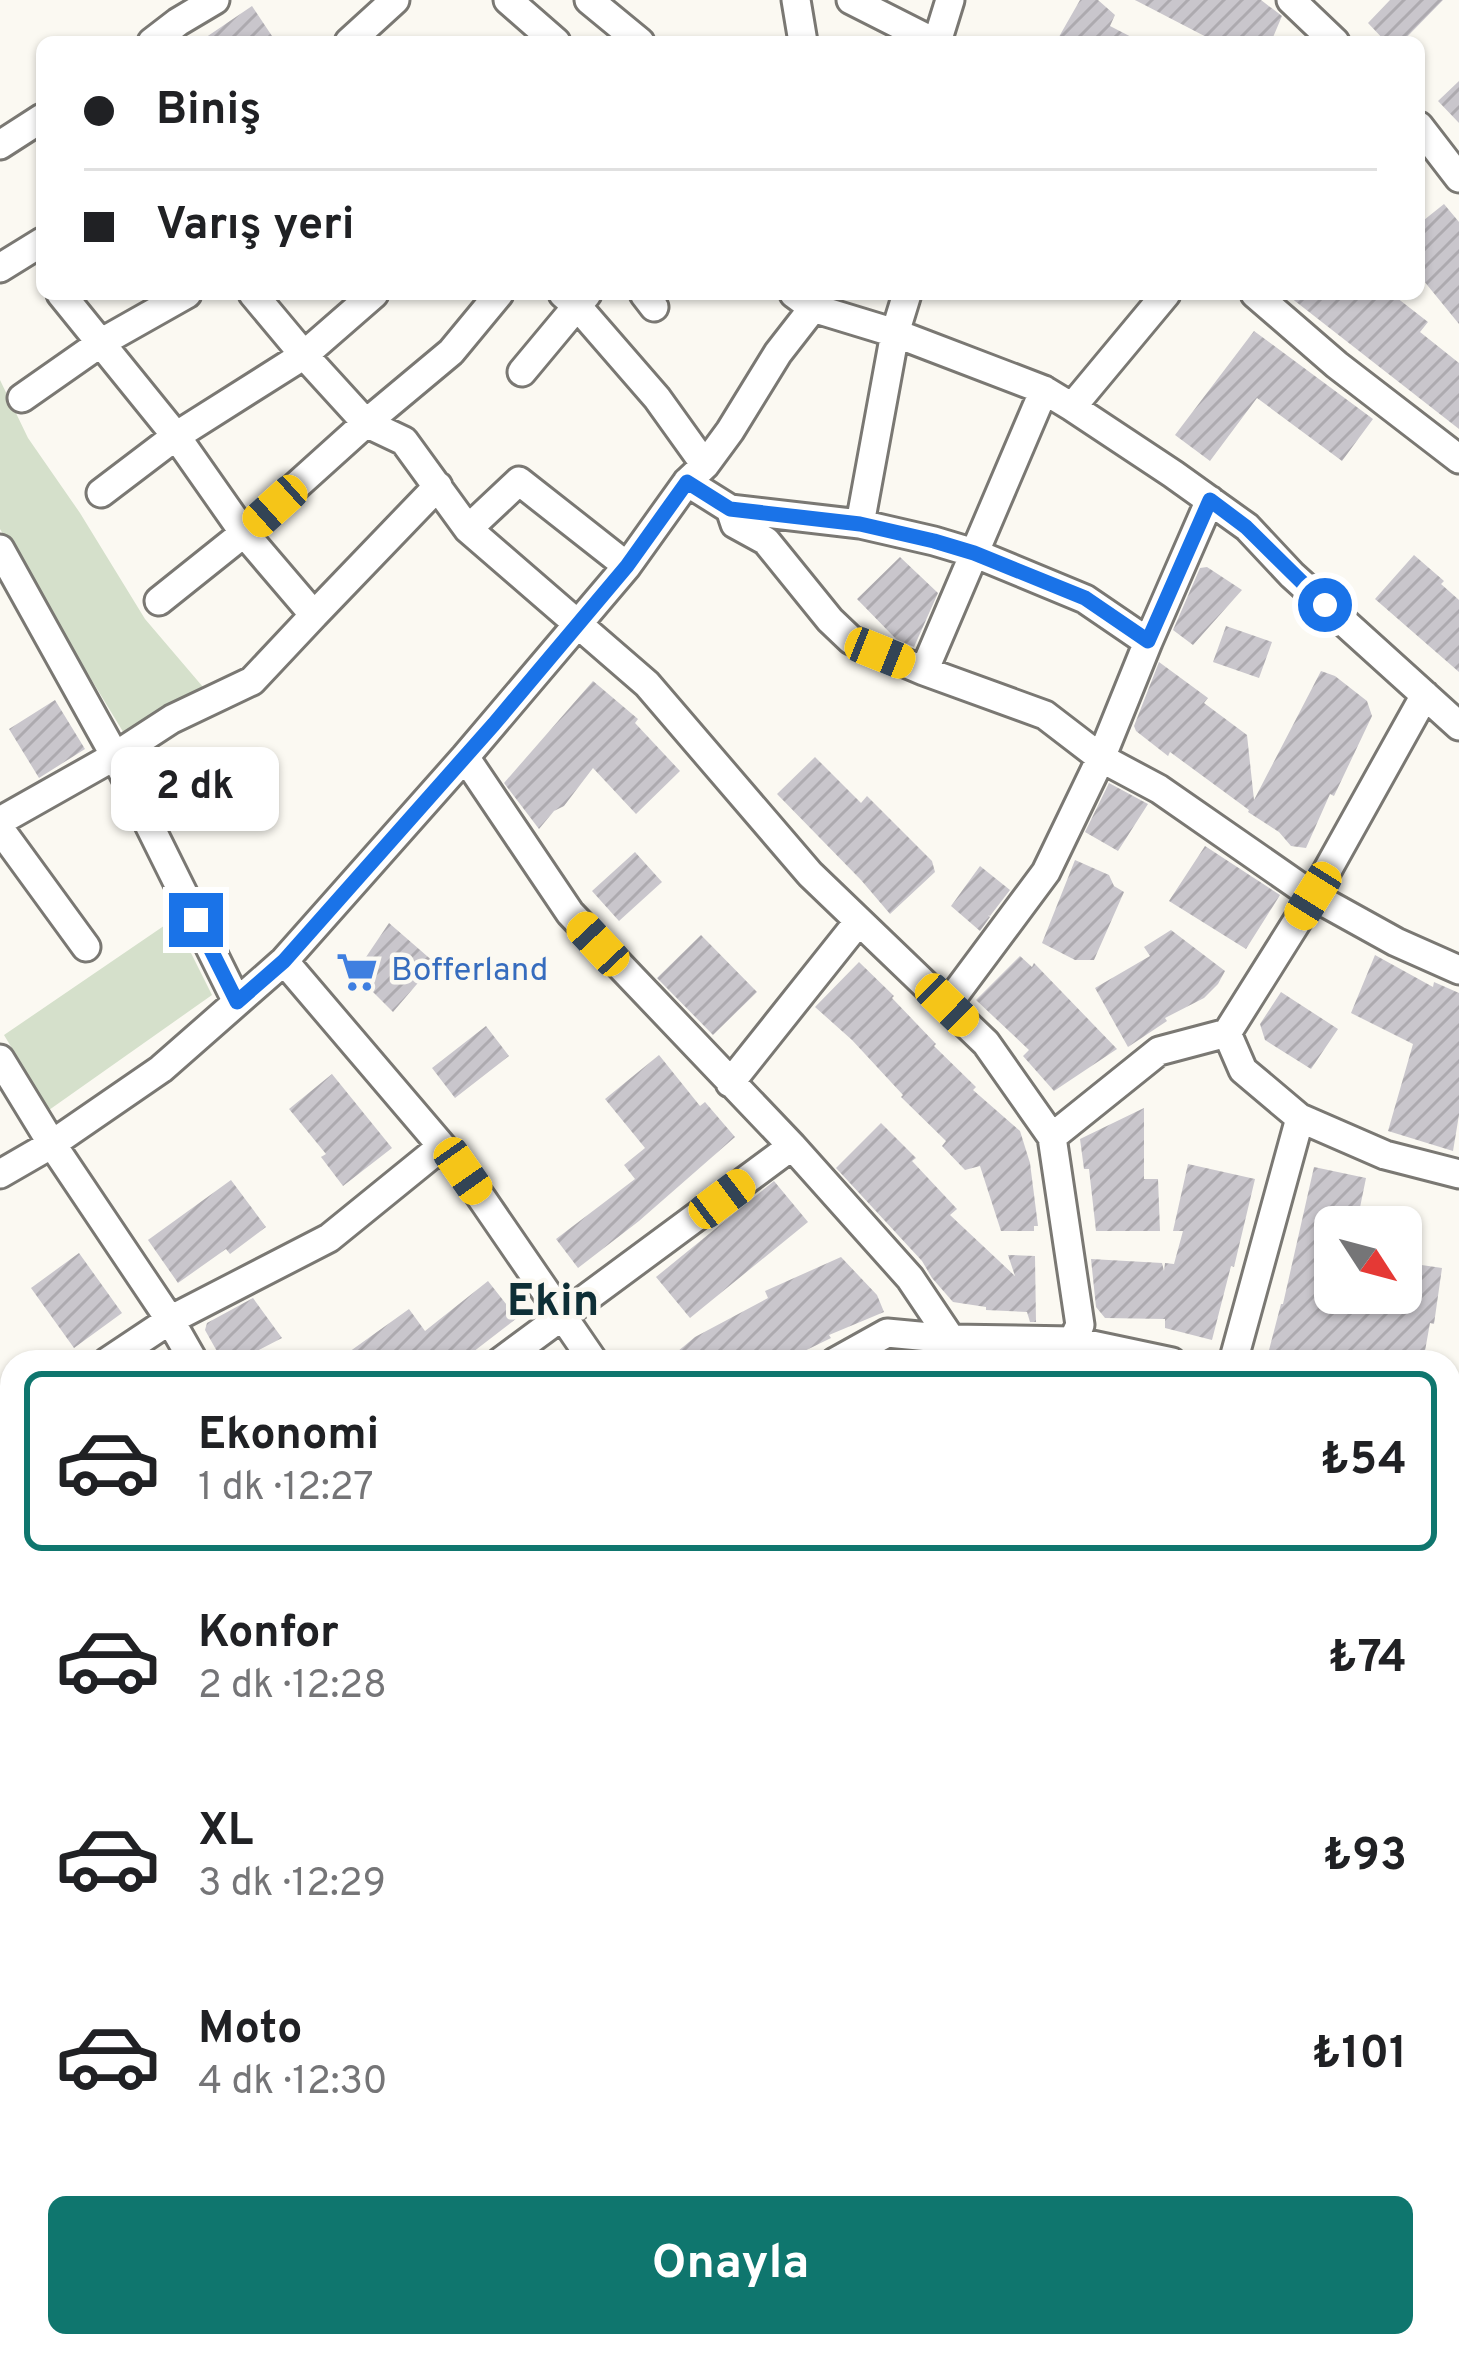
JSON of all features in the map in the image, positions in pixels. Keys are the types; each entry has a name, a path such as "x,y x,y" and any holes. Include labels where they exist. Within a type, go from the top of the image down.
{"street":[{"path":"160,36 214,0"},
{"path":"356,36 395,0"},
{"path":"508,0 549,36"},
{"path":"796,0 802,36"},
{"path":"851,0 923,36"},
{"path":"937,36 950,0"},
{"path":"1291,0 1318,36"},
{"path":"591,1 633,36"},
{"path":"0,145 36,122"},
{"path":"1425,134 1459,178"},
{"path":"66,300 176,436 244,533 314,615"},
{"path":"22,398 102,342 176,300"},
{"path":"259,300 366,423 404,441 468,529 647,684 810,874 986,1043 1052,1137 1080,1325 1069,1350"},
{"path":"101,493 176,436 304,355 367,300"},
{"path":"160,601 451,352 494,300"},
{"path":"522,372 575,300"},
{"path":"578,300 657,398 696,473 730,509 735,524 766,541 851,640 1045,715 1101,758 1159,789 1313,896 1459,970"},
{"path":"0,1174 161,1069 284,961 627,566 730,431 807,300"},
{"path":"813,300 1044,389 1072,407 1246,527 1292,575 1459,726"},
{"path":"860,524 895,333 906,300"},
{"path":"1072,407 1161,300"},
{"path":"1262,300 1459,459"},
{"path":"923,670 1044,389"},
{"path":"468,529 519,481 627,566"},
{"path":"86,947 0,825 172,719 252,681 438,486"},
{"path":"947,1005 1046,872 1101,758 1210,500"},
{"path":"730,509 860,524 974,553 1085,598 1148,641"},
{"path":"0,549 115,756 237,1002"},
{"path":"1052,1137 1159,1051 1227,1033 1313,896 1425,695"},
{"path":"465,757 570,913 792,1146 910,1278 951,1339"},
{"path":"730,1083 860,921"},
{"path":"284,961 463,1171 585,1350"},
{"path":"1227,1033 1243,1070 1300,1118 1385,1155 1459,1174"},
{"path":"0,1059 187,1350"},
{"path":"1236,1350 1300,1118"},
{"path":"517,1350 792,1146"},
{"path":"125,1350 170,1320 329,1238 442,1147"},
{"path":"857,1350 887,1333 1050,1350"}],"green space":[{"path":"0,380 28,438 145,619 203,687 125,735 0,529"},
{"path":"174,919 212,995 49,1110 4,1035"}],"building":[{"path":"1080,0 1098,0 1115,15 1110,26 1129,36 1059,36"},
{"path":"1135,0 1261,0 1282,16 1274,36 1204,36"},
{"path":"1390,0 1443,0 1408,36 1380,36 1368,23"},
{"path":"252,6 272,36 208,36"},
{"path":"1459,81 1459,123 1438,101"},
{"path":"1444,204 1459,222 1459,324 1425,282 1425,219"},
{"path":"1294,300 1400,300 1428,322 1420,332 1459,363 1459,429"},
{"path":"1254,331 1373,419 1342,461 1257,398 1210,461 1175,435"},
{"path":"1414,555 1459,600 1459,672 1375,599"},
{"path":"900,557 938,593 914,647 896,639 857,599"},
{"path":"1207,567 1242,590 1193,645 1173,630 1200,568"},
{"path":"1226,626 1272,642 1259,678 1213,662"},
{"path":"1159,662 1247,735 1254,800 1321,671 1367,701 1372,716 1306,848 1291,846 1279,832 1136,731"},
{"path":"593,681 638,719 635,723 680,771 636,814 593,768 539,829 504,783"},
{"path":"55,700 85,749 39,778 9,729"},
{"path":"815,757 861,803 867,796 932,861 935,872 890,914 777,794"},
{"path":"1109,783 1148,804 1118,851 1085,832"},
{"path":"1205,846 1280,895 1246,949 1169,901"},
{"path":"635,852 662,882 619,921 592,891"},
{"path":"1075,860 1109,875 1124,892 1094,960 1075,960 1042,943"},
{"path":"980,866 1010,890 980,931 951,906"},
{"path":"389,923 435,963 393,1012 368,987 364,960"},
{"path":"1171,930 1225,971 1204,998 1165,1018 1128,1047 1095,988 1150,956 1144,947"},
{"path":"701,935 757,992 713,1035 657,978"},
{"path":"1375,955 1433,987 1434,982 1459,993 1459,1115 1453,1151 1388,1131 1413,1044 1351,1013"},
{"path":"1020,956 1032,967 1034,963 1117,1049 1054,1091 1023,1056 1029,1050 976,1000"},
{"path":"859,962 976,1087 973,1090 1020,1131 1030,1163 1038,1226 1034,1231 1001,1231 980,1166 965,1170 942,1146 946,1141 815,1007"},
{"path":"1281,992 1338,1029 1311,1069 1265,1040 1260,1024"},
{"path":"486,1026 509,1056 455,1098 432,1068"},
{"path":"659,1055 700,1106 705,1102 735,1137 578,1268 556,1239 635,1179 624,1165 645,1148 605,1099"},
{"path":"332,1074 392,1148 343,1186 321,1157 326,1154 289,1109"},
{"path":"1144,1108 1144,1179 1158,1179 1160,1231 1096,1231 1089,1169 1084,1169 1080,1139"},
{"path":"881,1123 957,1209 950,1215 1015,1276 1008,1255 1035,1256 1036,1322 1030,1322 1027,1312 953,1302 922,1261 836,1168"},
{"path":"1188,1164 1255,1179 1212,1340 1165,1328 1165,1319 1105,1318 1096,1307 1091,1259 1162,1263 1164,1271 1165,1263 1174,1264 1183,1231 1173,1231"},
{"path":"1314,1167 1366,1178 1360,1206 1314,1206 1314,1314 1422,1314 1422,1265 1442,1268 1425,1350 1269,1350"},
{"path":"231,1180 266,1227 178,1283 148,1240"},
{"path":"774,1181 808,1222 690,1318 656,1277"},
{"path":"79,1253 122,1313 74,1348 31,1288"},
{"path":"841,1257 877,1295 884,1312 806,1350 679,1350 768,1298 765,1291"},
{"path":"488,1281 517,1318 476,1350 352,1350 409,1309 425,1331"},
{"path":"253,1298 282,1338 259,1350 216,1350 205,1330 207,1323"}],"place":[{"name":"Bofferland","path":"357,972"}],"district":[{"name":"Ekin","path":"553,1303"}],"route":[{"path":"196,920 237,1002 284,961 494,724 627,566 687,482 730,509 860,524 974,553 1085,598 1148,641 1210,500 1246,527 1325,605"}]}
